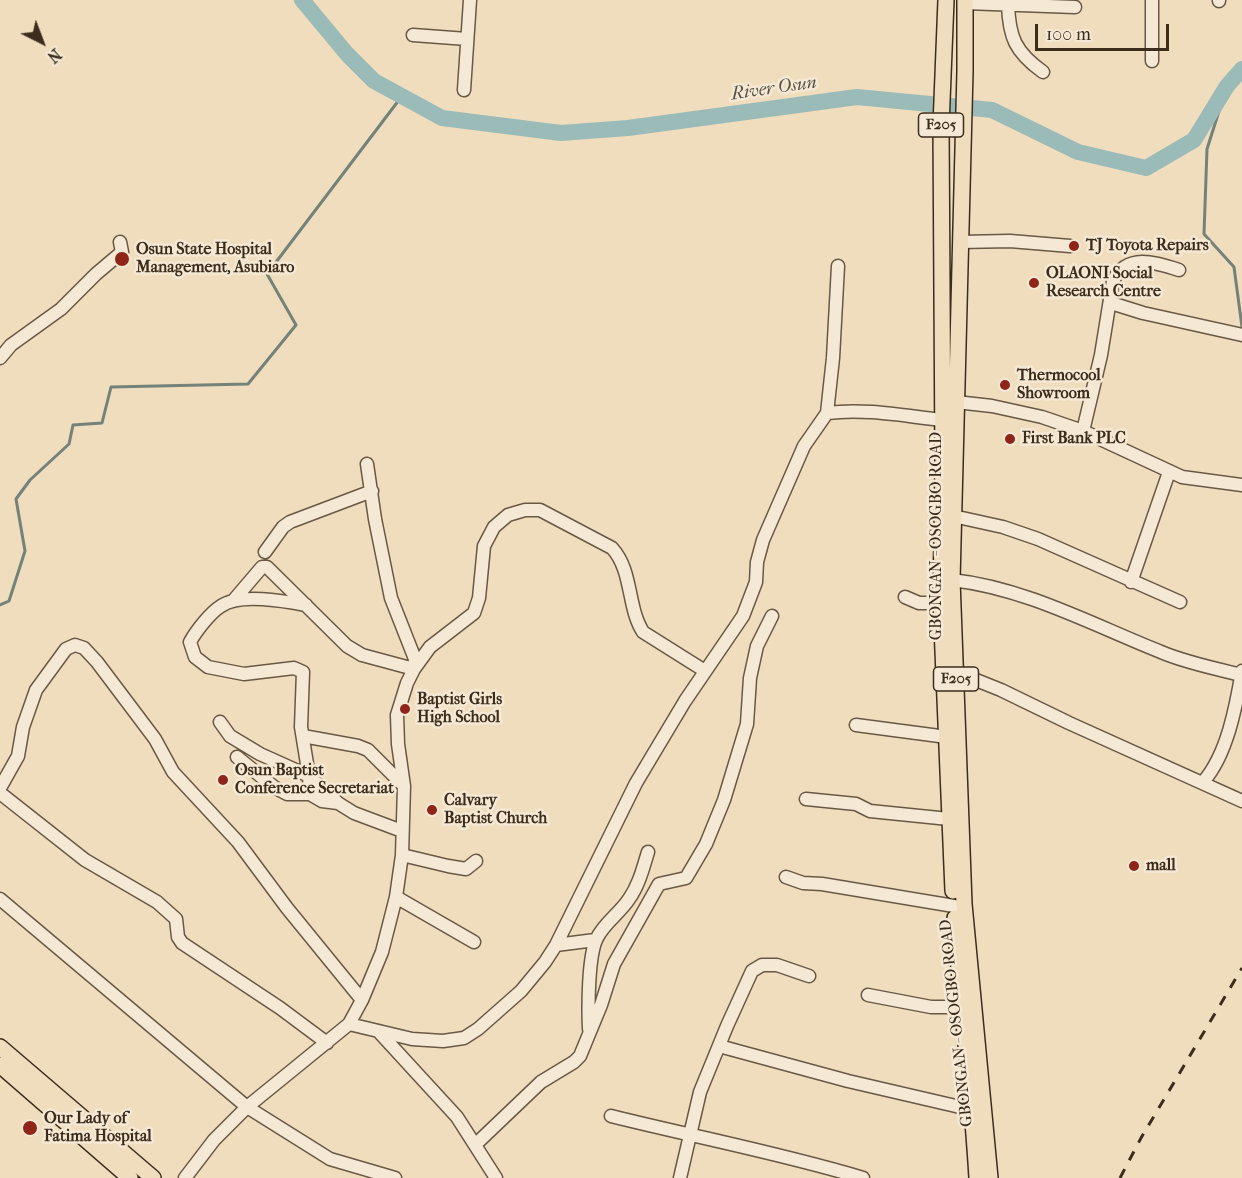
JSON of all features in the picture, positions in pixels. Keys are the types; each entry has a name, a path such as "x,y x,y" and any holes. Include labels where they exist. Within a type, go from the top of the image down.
{"main road":[{"name":"GBONGAN - OSOGBO ROAD","path":"946,0 941,182 942,420 946,552 952,580 964,904 990,1178"},
{"name":"GBONGAN - OSOGBO ROAD","path":"965,1 953,516 940,603 954,906 977,1178"},
{"path":"0,1047 153,1178"},
{"path":"0,1065 130,1178"}],"street":[{"path":"464,90 470,0"},
{"path":"1152,0 1152,61"},
{"path":"965,1 1075,7"},
{"path":"1008,4 1009,24 1014,43 1043,72"},
{"path":"413,35 467,39"},
{"path":"960,242 1010,241 1070,246"},
{"path":"0,358 11,345 61,309 96,274 117,258 122,252 120,242"},
{"path":"1083,431 1111,303 1113,281 1121,269 1128,264 1150,261 1179,270"},
{"path":"349,1024 412,1039 464,1038 521,992 556,945 636,783 684,701 743,616 756,582 763,540 804,446 827,413 833,358 838,266"},
{"path":"1111,303 1143,313 1242,335"},
{"path":"956,402 992,406 1041,417 1083,431 1182,477 1242,485"},
{"path":"827,413 862,412 942,420"},
{"path":"367,464 375,519 391,598 416,659 414,669"},
{"path":"1131,582 1169,472"},
{"path":"264,552 286,524 340,501 372,491"},
{"path":"185,1178 214,1140 247,1107 349,1024 362,1000 382,952 396,897 402,855 404,786 398,744 397,715 407,683 430,647 474,613 479,598 484,546 494,527 508,514 525,510 540,510 612,548 619,555 624,566 638,624 643,632 705,671"},
{"path":"953,516 1003,527 1038,539 1180,602"},
{"path":"233,601 265,566 347,646 362,655 414,669"},
{"path":"952,580 980,583 1084,619 1163,653 1197,664 1242,673 1223,751 1214,770 1203,782"},
{"path":"905,597 919,603 940,603"},
{"path":"307,605 267,599 233,601 220,606 196,631 190,642 195,657 208,667 244,674 294,668 303,672 302,727 310,794"},
{"path":"476,1144 541,1082 574,1062 584,1050 614,964 659,884 686,878 706,844 724,800 747,724 750,678 757,646 772,616"},
{"path":"0,788 18,756 23,727 36,690 66,649 75,645 84,648 155,739 173,772 238,842 287,908 362,1000"},
{"path":"956,672 1001,690 1242,801"},
{"path":"220,722 230,736 276,762 309,776 339,803 354,813 402,831"},
{"path":"855,725 947,737"},
{"path":"303,736 368,750 404,786"},
{"path":"237,757 274,787 287,794 310,794 322,801 339,803"},
{"path":"0,793 85,860 157,902 176,919 178,937 182,943 280,1008 327,1044"},
{"path":"806,800 856,804 870,811 949,819"},
{"path":"589,1032 590,974 595,940 629,899 639,881 648,852"},
{"path":"402,855 466,869 476,861"},
{"path":"786,877 803,883 822,884 954,906"},
{"path":"396,897 474,942"},
{"path":"0,899 247,1107 330,1159 395,1178"},
{"path":"556,945 595,940"},
{"path":"680,1178 700,1092 752,971 762,965 777,965 809,976"},
{"path":"868,995 931,1006 962,1007"},
{"path":"379,1032 457,1117 496,1178"},
{"path":"719,1046 849,1081 973,1110"},
{"path":"611,1116 689,1136 806,1161 863,1178"}],"waterway":[{"name":"River Osun","path":"302,0 347,54 374,81 442,118 561,133 628,128 857,97 992,110 1078,152 1146,168 1194,140 1227,86 1242,69"},
{"path":"1227,86 1207,149 1204,234 1234,267 1242,327"},
{"path":"0,605 9,601 25,551 16,499 30,480 69,444 73,425 102,423 111,387 248,384 296,325 267,274 402,96"}],"railway":[{"path":"1120,1178 1141,1138 1242,968"}],"place":[{"name":"TJ Toyota Repairs","path":"1074,246"},
{"name":"Osun State Hospital Management, Asubiaro","path":"122,259"},
{"name":"OLAONI Social Research Centre","path":"1034,283"},
{"name":"Thermocool Showroom","path":"1005,385"},
{"name":"First Bank PLC","path":"1010,439"},
{"name":"Baptist Girls High School","path":"405,709"},
{"name":"Osun Baptist Conference Secretariat","path":"223,780"},
{"name":"Calvary Baptist Church","path":"432,810"},
{"name":"mall","path":"1134,866"},
{"name":"Our Lady of Fatima Hospital","path":"30,1128"}]}
